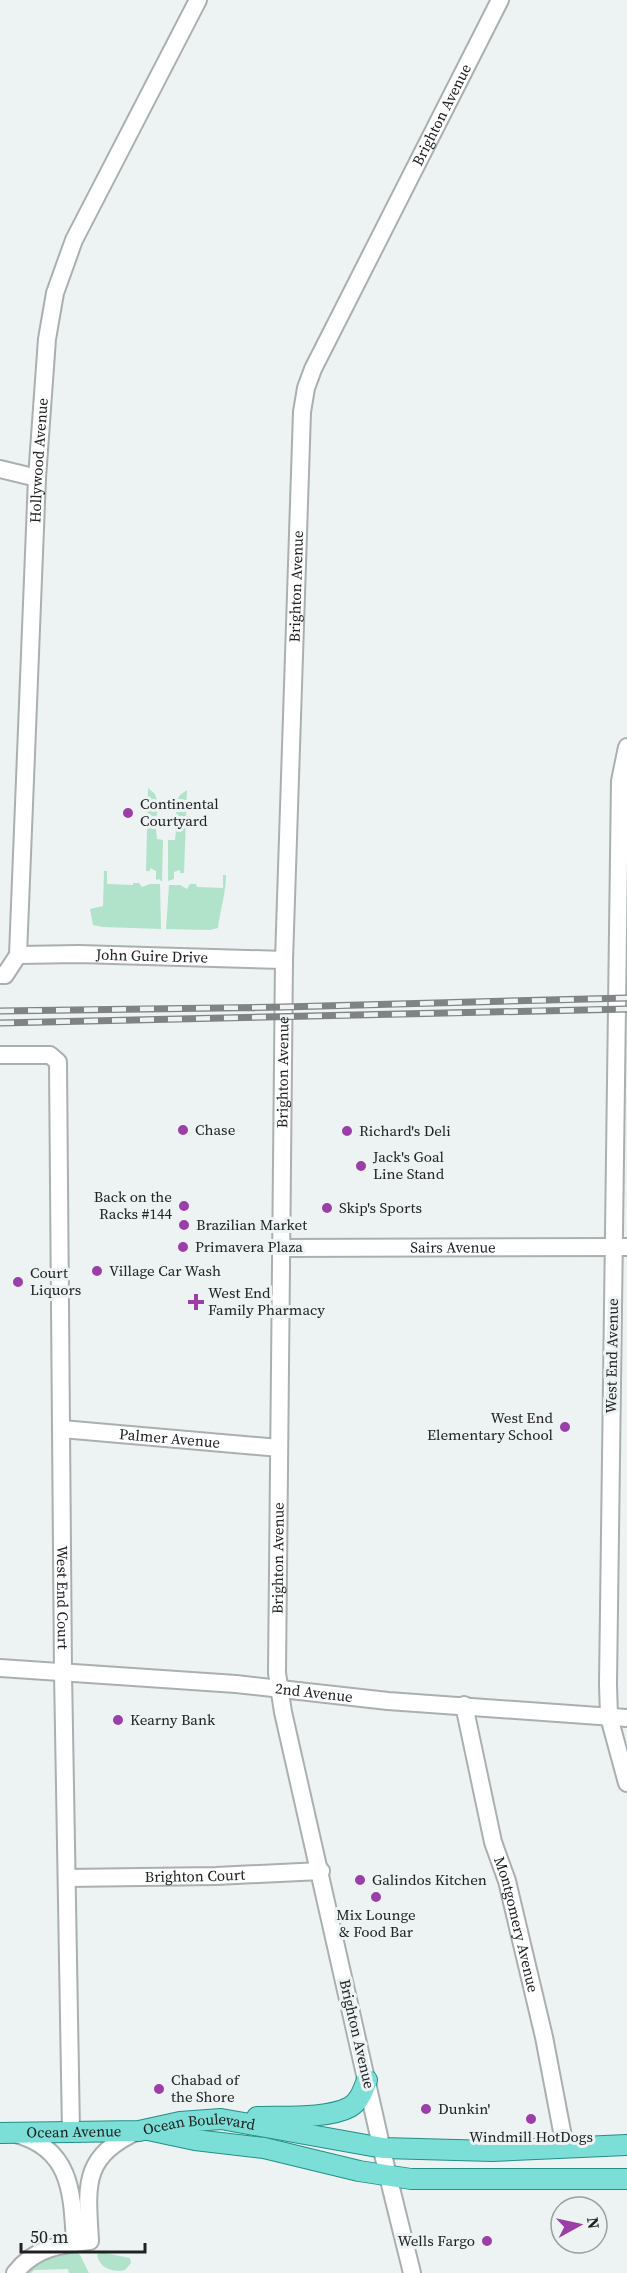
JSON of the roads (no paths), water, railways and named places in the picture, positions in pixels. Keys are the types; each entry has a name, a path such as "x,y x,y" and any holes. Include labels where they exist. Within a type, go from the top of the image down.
{"main road":[{"path":"221,2119 340,2111 351,2106 360,2098 368,2080"},
{"name":"Ocean Boulevard","path":"142,2130 180,2122 221,2119 383,2148 501,2151 565,2146 627,2145"},
{"name":"Ocean Boulevard","path":"142,2130 195,2140 264,2148 388,2176 445,2181 627,2179"},
{"name":"Ocean Avenue","path":"6,2133 142,2130"}],"street":[{"name":"Hollywood Avenue","path":"18,955 37,478 47,339 55,293 74,240 198,0"},
{"name":"Brighton Avenue","path":"388,2176 279,1690 276,1655 284,960 302,412 306,388 313,369 501,0"},
{"path":"0,469 37,478"},
{"name":"West End Avenue","path":"627,747 620,781 620,1247 609,1717 627,1783"},
{"name":"John Guire Drive","path":"18,955 79,954 284,960"},
{"path":"0,975 5,975 18,955"},
{"name":"West End Court","path":"0,1056 50,1055 58,1062 63,1672 71,2132"},
{"name":"Sairs Avenue","path":"281,1248 620,1247"},
{"name":"Palmer Avenue","path":"62,1428 279,1448"},
{"name":"2nd Avenue","path":"0,1668 236,1683 279,1690 388,1701 627,1718"},
{"name":"Montgomery Avenue","path":"464,1705 494,1842 507,1881 544,2037 565,2146"},
{"name":"Brighton Court","path":"67,1878 216,1876 321,1871"},
{"path":"82,2242 88,2187 95,2165 104,2152 115,2143 142,2130"},
{"path":"6,2133 34,2140 54,2156 68,2181 72,2208 82,2242"},
{"path":"388,2176 412,2273"},
{"path":"52,2247 69,2226 72,2208"},
{"path":"15,2273 31,2256 68,2242 82,2242"}],"railway":[{"path":"0,1011 284,1007 627,998"},
{"path":"0,1023 627,1009"}],"place":[{"name":"Continental Courtyard","path":"128,813"},
{"name":"Chase","path":"183,1130"},
{"name":"Richard's Deli","path":"347,1131"},
{"name":"Jack's Goal Line Stand","path":"361,1166"},
{"name":"Back on the Racks #144","path":"184,1206"},
{"name":"Skip's Sports","path":"327,1208"},
{"name":"Brazilian Market","path":"184,1225"},
{"name":"Primavera Plaza","path":"183,1247"},
{"name":"Village Car Wash","path":"97,1271"},
{"name":"Court Liquors","path":"18,1282"},
{"name":"West End Family Pharmacy","path":"196,1302"},
{"name":"West End Elementary School","path":"565,1427"},
{"name":"Kearny Bank","path":"118,1720"},
{"name":"Galindos Kitchen","path":"360,1880"},
{"name":"Mix Lounge & Food Bar","path":"376,1897"},
{"name":"Chabad of the Shore","path":"159,2089"},
{"name":"Dunkin'","path":"426,2109"},
{"name":"Windmill HotDogs","path":"531,2119"},
{"name":"Wells Fargo","path":"487,2241"}]}
